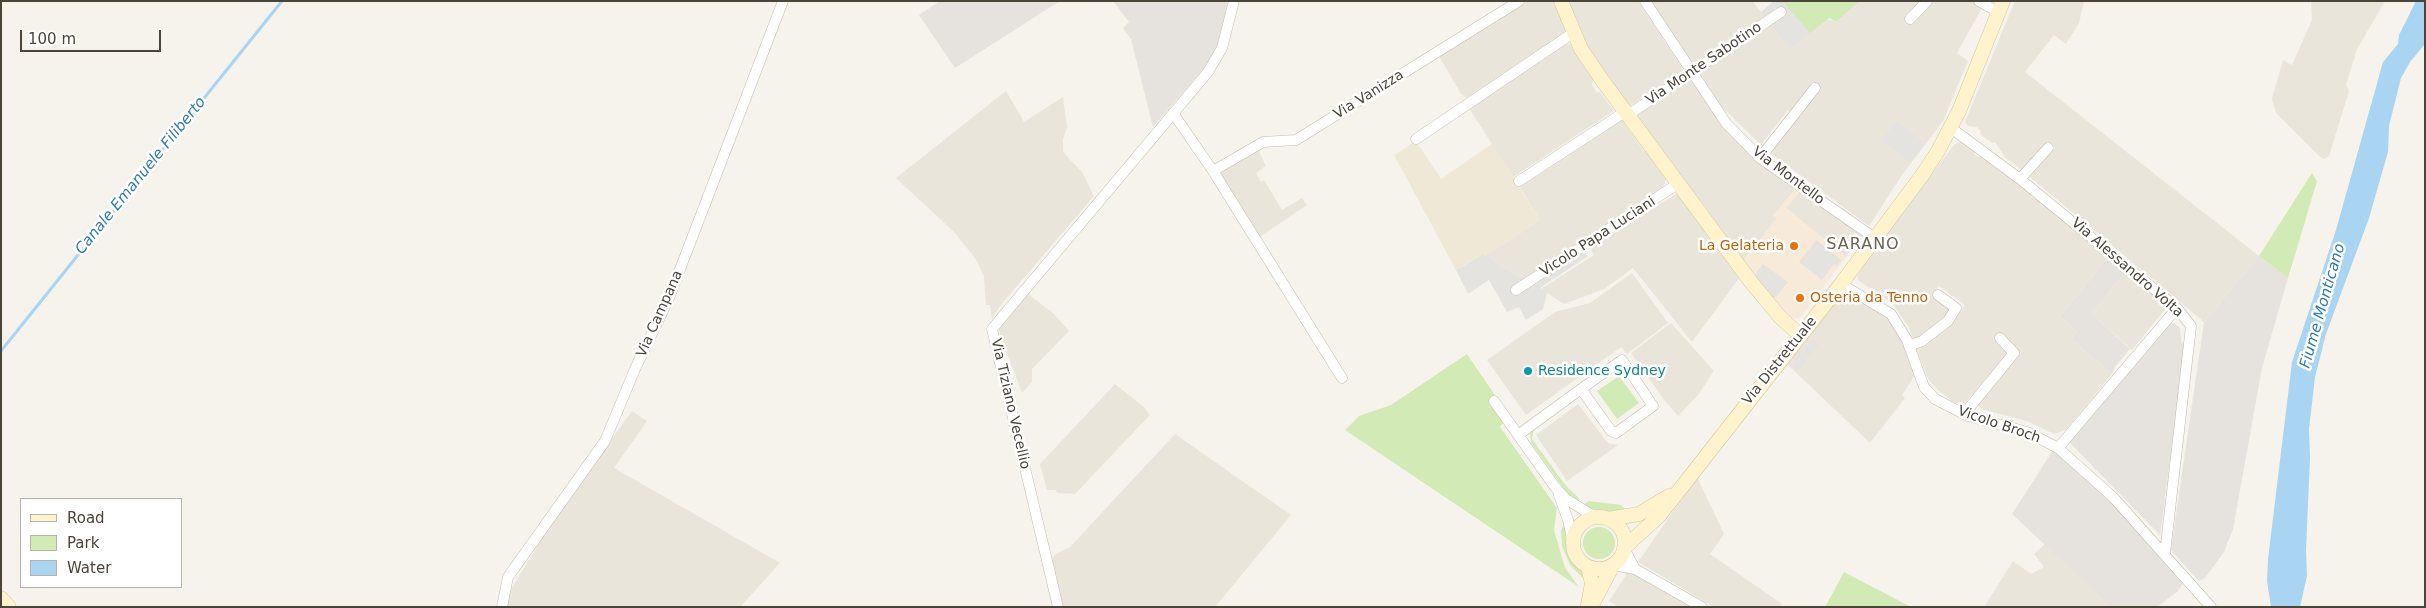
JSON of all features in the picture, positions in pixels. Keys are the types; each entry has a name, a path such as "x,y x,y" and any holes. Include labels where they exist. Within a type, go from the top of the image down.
{"main road":[{"path":"1561,1 1573,33 1590,63 1751,282 1780,317 1800,335"},
{"name":"Via Distrettuale","path":"1683,485 1842,284 1923,174 1951,128 2001,7"},
{"path":"1613,565 1597,569 1588,567 1577,557 1573,543 1577,529 1582,523 1649,510 1683,485"},
{"path":"1589,607 1624,548 1658,516 1683,485"},
{"path":"1602,518 1614,522 1623,534 1624,548"},
{"path":"1588,567 1592,583 1589,607"},
{"path":"1,598 9,607"}],"street":[{"name":"Via Campana","path":"502,607 508,577 605,441 635,369 669,298 783,1"},
{"name":"Via Tiziano Vecellio","path":"1058,607 992,329 1208,72 1222,48 1234,1"},
{"name":"Via Vanizza","path":"1213,172 1263,142 1296,140 1519,1"},
{"name":"Via Montello","path":"1646,1 1726,123 1760,158 1876,239"},
{"path":"1910,19 1928,1"},
{"path":"1979,1 2001,7"},
{"name":"Via Monte Sabotino","path":"1626,113 1634,111 1781,12"},
{"path":"1416,139 1573,33"},
{"path":"1760,158 1814,88"},
{"path":"1173,113 1213,172 1342,378"},
{"path":"1519,181 1620,115 1626,113"},
{"name":"Via Alessandro Volta","path":"1951,128 2020,179 2177,308 2191,326 2165,553"},
{"path":"2020,179 2048,148"},
{"name":"Vicolo Papa Luciani","path":"1516,290 1679,184"},
{"name":"Vicolo Broch","path":"1842,284 1885,309 1896,320 1928,393 1942,404 1968,416 2019,429 2058,448 2113,497 2165,553 2211,607"},
{"path":"1909,346 1922,341 1948,321 1956,308 1938,295"},
{"path":"2058,448 2177,308"},
{"path":"1968,416 1969,408 2014,353 2000,338"},
{"path":"1518,435 1581,388 1622,360 1653,406 1616,433 1611,431 1581,388"},
{"path":"1494,402 1555,487 1575,506 1602,518"},
{"path":"1555,487 1565,510 1573,543"},
{"path":"1624,548 1635,568"},
{"path":"1613,565 1635,568 1702,607"}],"shaded area":[{"path":"940,1 1060,1 955,68 919,15"},
{"path":"1113,1 1228,1 1218,47 1206,66 1153,127 1131,39 1123,28 1129,22"},
{"path":"1524,1 1554,1 1566,32 1467,98 1461,94 1439,56"},
{"path":"1567,1 1638,1 1684,71 1629,107 1581,37"},
{"path":"1650,1 1752,1 1761,12 1774,1 1782,1 1784,4 1836,22 1860,1 1920,1 1905,16 1912,22 1934,1 1974,1 1983,6 1957,53 1968,61 1943,121 1902,175 1869,226 1769,152 1794,118 1788,110 1761,145 1722,107 1697,74 1765,17 1693,66"},
{"path":"1774,1 1782,1 1810,33 1790,48 1761,12"},
{"path":"2015,1 2084,1 2079,23 2066,44 2054,35 2025,72 2259,256 2204,322 2030,177 2055,148 2048,141 2023,171 2005,157 1995,142 1992,143 1980,134 1981,131 1977,127 1968,126 1965,122"},
{"path":"2311,1 2385,1 2357,49 2346,85 2349,91 2329,156 2324,159 2276,113 2272,99 2283,60 2292,65 2312,20"},
{"path":"1564,42 1571,45 1593,78 1592,86 1597,93 1600,92 1614,111 1513,177 1467,105"},
{"path":"1690,79 1707,102 1797,187 1773,216 1777,219 1743,261 1704,205 1684,182 1635,116"},
{"path":"1006,91 1024,122 1063,97 1067,127 1063,139 1063,152 1082,172 1094,196 999,307 992,320 990,305 986,305 984,276 975,258 954,232 896,178"},
{"path":"1622,120 1644,151 1646,150 1667,178 1663,187 1524,280 1494,261 1489,254 1540,220 1520,187"},
{"path":"1896,121 1925,143 1910,162 1882,141"},
{"path":"1962,140 1975,149 1974,154 1978,157 1984,155 2030,192 2031,197 2038,200 2108,258 2060,316 2077,331 2071,339 2112,374 2066,430 2054,434 2027,421 1981,409 1979,406 1980,400 2009,352 1963,405 1952,401 1928,379 1917,351 1955,321 1965,305 1939,286 1933,294 1951,308 1944,319 1914,342 1908,326 1893,304 1859,281 1857,277 1867,259 1954,145"},
{"path":"1416,141 1441,179 1492,144 1540,220 1485,257 1482,254 1456,270 1394,155"},
{"path":"1257,147 1266,166 1256,173 1261,182 1264,180 1282,210 1302,198 1307,205 1258,238 1218,173"},
{"path":"1797,187 1801,190 1786,208 1846,257 1802,316 1796,319 1789,315 1743,261 1776,219 1773,216"},
{"path":"1801,190 1862,235 1846,257 1786,208"},
{"path":"1676,194 1680,195 1713,243 1740,277 1692,342 1633,268 1604,289 1564,304 1541,289 1594,255 1590,248"},
{"path":"1816,240 1841,260 1837,266 1834,264 1822,280 1799,262"},
{"path":"1584,250 1588,256 1540,288 1547,293 1543,309 1526,320 1519,307 1507,312 1489,280 1468,294 1456,270 1483,254 1485,257 1489,254 1494,261 1524,280"},
{"path":"2259,256 2288,278 2262,368 2233,529 2224,552 2205,578 2199,581 2171,550 2204,322"},
{"path":"2108,258 2125,272 2092,314 2130,349 2115,367 2112,374 2071,339 2077,331 2060,316"},
{"path":"1763,264 1788,282 1773,300 1752,279"},
{"path":"2125,272 2167,307 2132,350 2092,314"},
{"path":"1632,273 1668,323 1627,354 1621,347 1526,415 1487,360 1555,312 1590,303"},
{"path":"1847,286 1887,309 1905,339 1917,372 1902,395 1905,398 1870,443 1787,364"},
{"path":"1027,293 1054,314 1069,331 1032,369 1032,382 1022,393 1009,358 1004,351 999,330 1000,325"},
{"path":"1671,323 1714,371 1698,395 1678,416 1631,353"},
{"path":"2170,323 2174,323 2180,328 2181,341 2185,347 2160,535 2070,443 2070,439"},
{"path":"1813,339 1819,344 1798,371 1792,366"},
{"path":"1115,384 1144,407 1150,415 1075,494 1047,490 1040,464"},
{"path":"1578,404 1608,443 1618,445 1567,481 1536,435"},
{"path":"632,411 647,421 614,468 780,563 740,607 507,607 510,591 555,517"},
{"path":"1175,434 1291,515 1215,607 1062,607 1052,558 1070,547"},
{"path":"2055,447 2096,484 2183,580 2177,592 2157,607 2111,607 2012,514"},
{"path":"1697,477 1724,534 1710,554 1782,604 1780,607 1714,607 1638,562"},
{"path":"2045,544 2111,607 1984,607 2013,561 2031,574 2044,567 2034,554"},
{"path":"1627,569 1693,607 1618,607 1609,601 1626,575 1625,571"}],"green space":[{"path":"1782,1 1860,1 1836,22 1829,18 1810,33"},
{"path":"2312,173 2317,181 2288,278 2259,256"},
{"path":"1467,354 1509,416 1500,427 1557,508 1554,530 1565,568 1579,587 1345,430 1359,416 1391,405"},
{"path":"1619,376 1639,403 1617,419 1597,391"},
{"path":"1534,429 1532,439 1566,486 1579,498 1577,503 1567,493 1531,443 1530,434"},
{"path":"1589,501 1621,505 1626,510 1610,513 1581,506"},
{"path":"1565,522 1571,555 1582,570 1585,580 1570,565 1562,546 1561,530"},
{"path":"1599,527 1605,528 1610,532 1614,537 1614,549 1610,554 1605,558 1599,559 1593,558 1588,554 1584,549 1583,543 1584,537 1588,532 1593,528"},
{"path":"1844,572 1911,607 1825,607"}],"water":[{"name":"Fiume Monticano","path":"2416,1 2425,1 2425,44 2410,62 2401,78 2389,126 2388,152 2369,218 2326,334 2315,377 2309,429 2307,576 2300,607 2271,607 2267,581 2268,559 2292,362 2336,230 2383,62 2398,44 2399,35"}],"waterway":[{"name":"Canale Emanuele Filiberto","path":"1,351 282,1"}],"place":[{"name":"La Gelateria","path":"1794,246"},
{"name":"Osteria da Tenno","path":"1800,298"},
{"name":"Residence Sydney","path":"1528,371"}],"district":[{"name":"SARANO","path":"1863,245"}]}
